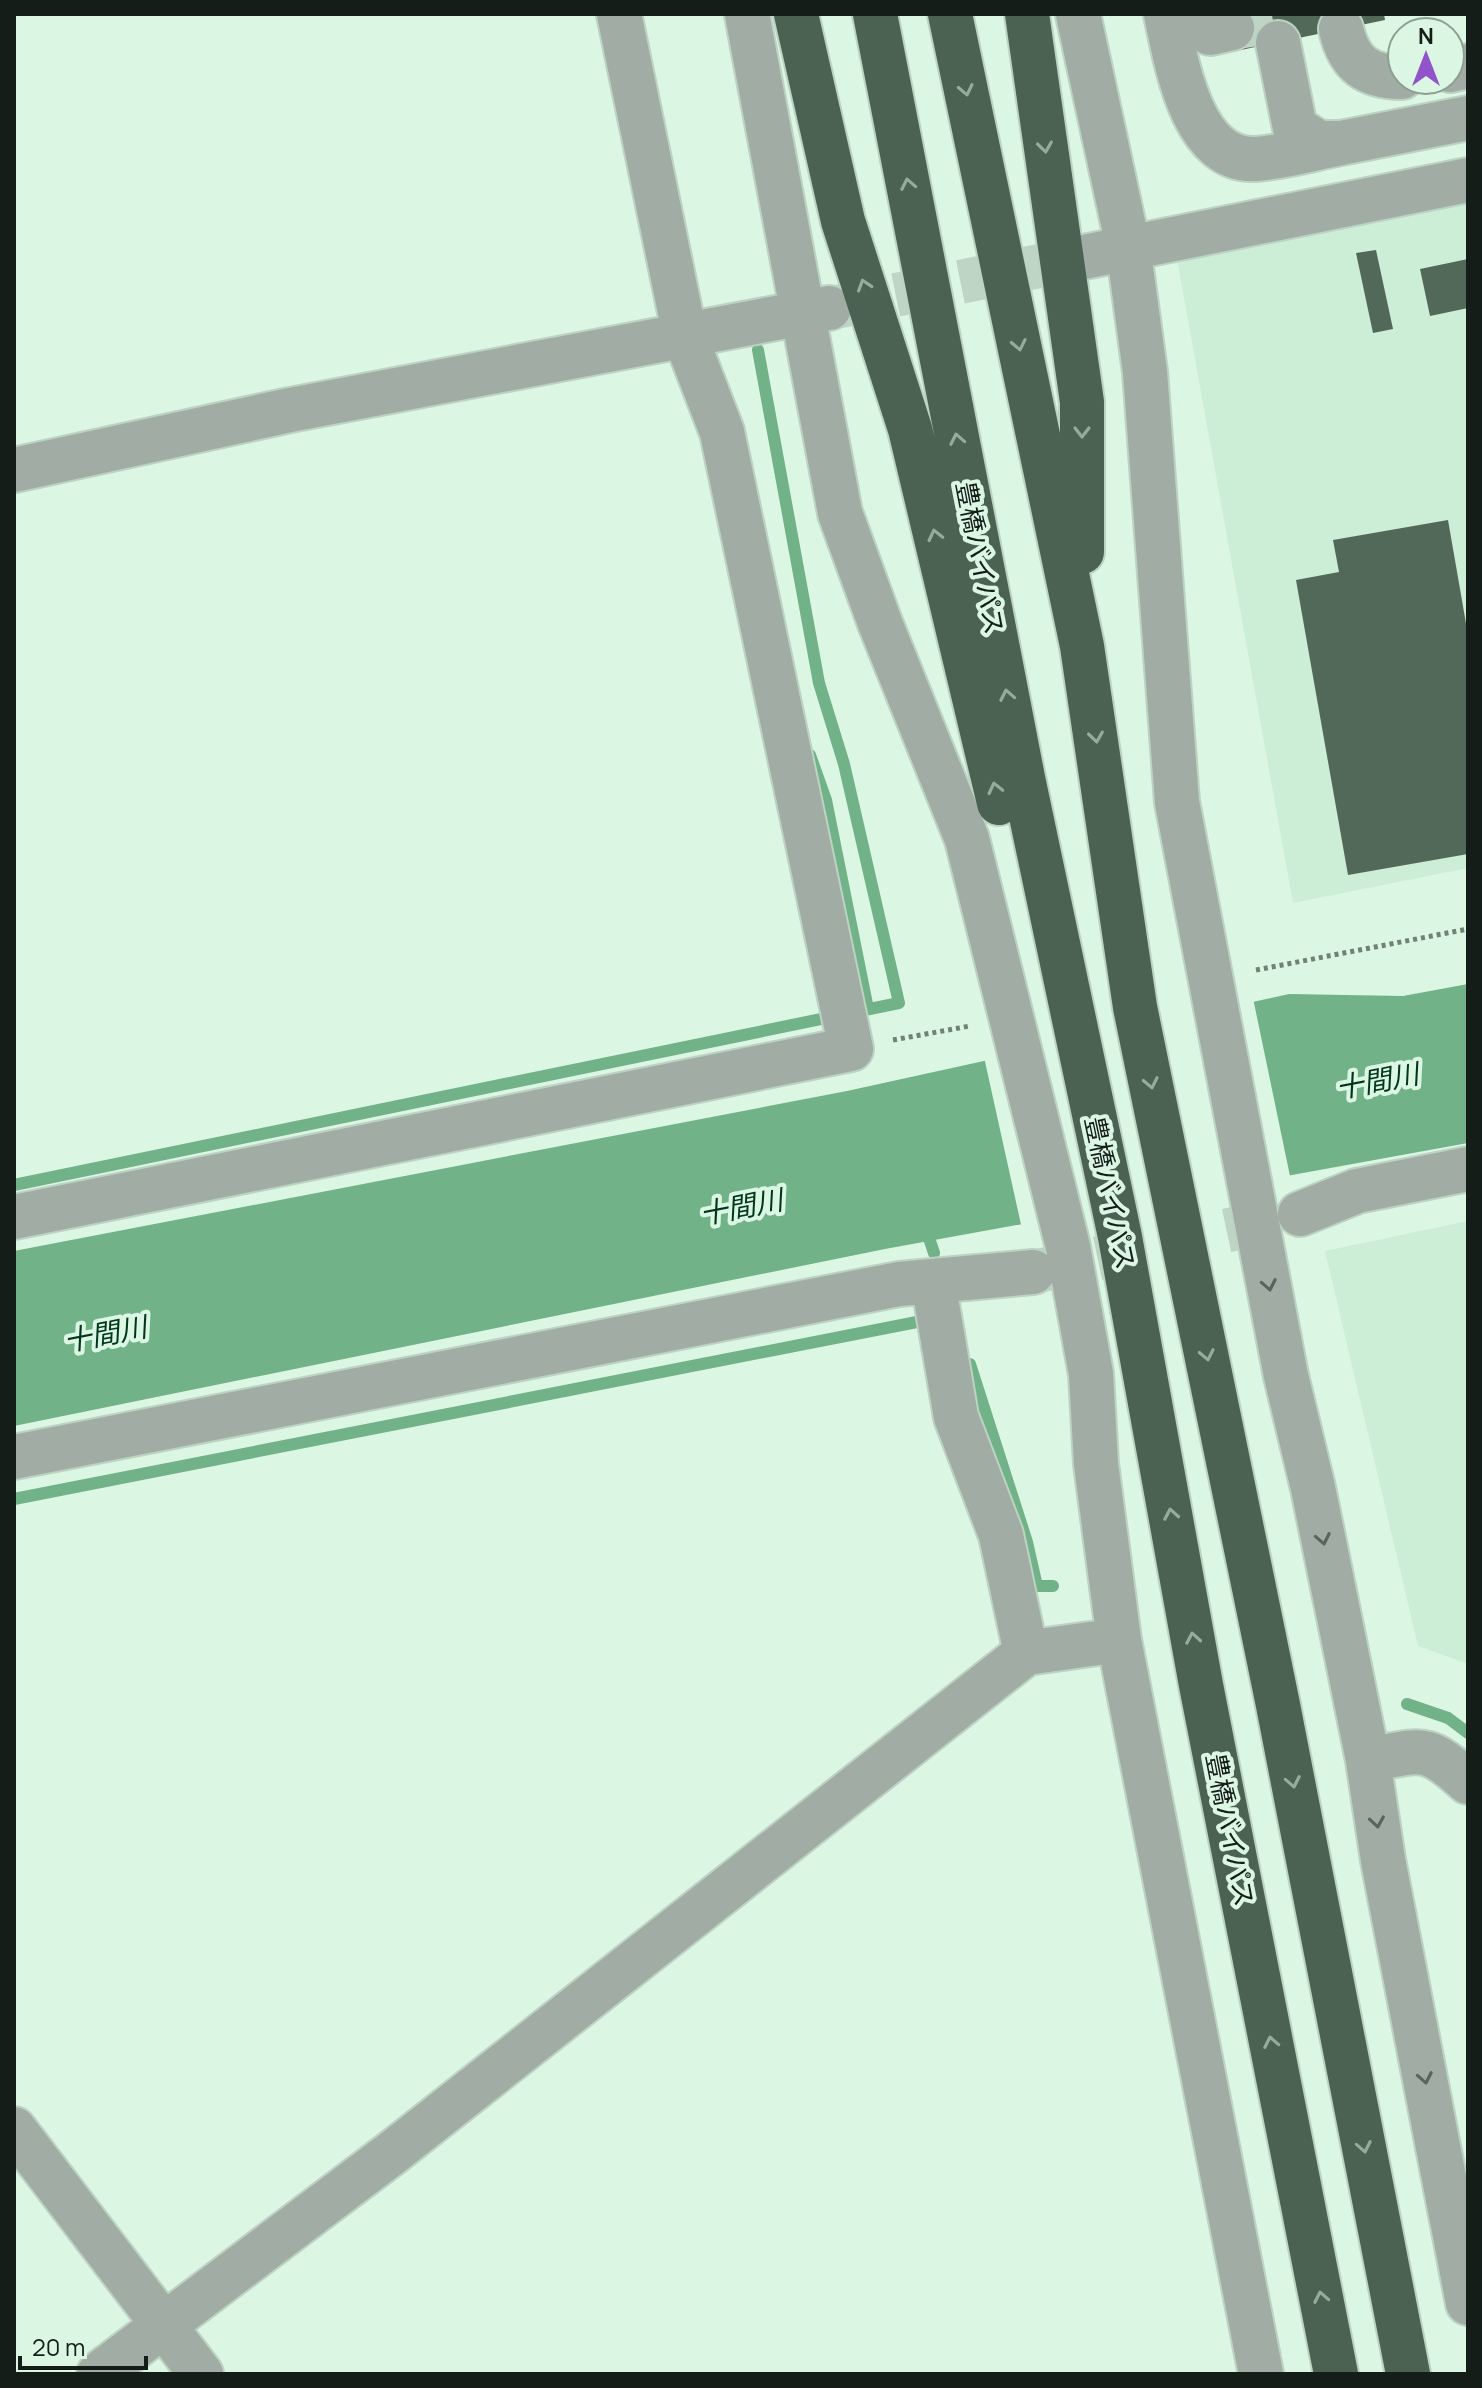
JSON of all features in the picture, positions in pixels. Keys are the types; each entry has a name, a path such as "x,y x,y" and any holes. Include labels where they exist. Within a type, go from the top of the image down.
{"highway":[{"path":"796,14 843,221 910,429 1047,1026"},
{"name":"豊橋バイパス","path":"875,14 1023,778 1047,1026 1120,1237 1201,1685 1336,2374"},
{"path":"950,14 1082,646 1135,1007 1278,1705 1408,2374"},
{"path":"1027,14 1082,402 1082,646"}],"street":[{"path":"14,1217 851,1049 722,432 685,336 619,14"},
{"path":"747,14 817,309 840,513 880,623 967,839 1047,1026 1068,1247 1091,1374 1096,1464 1119,1640 1261,2374"},
{"path":"1078,14 1128,246 1145,372 1177,802 1254,1209 1368,1760 1386,1875 1468,2303"},
{"path":"1166,14 1183,91 1201,125 1227,154 1254,159 1468,118"},
{"path":"1341,29 1352,57 1375,76 1386,76"},
{"path":"1278,43 1295,128 1319,143 1341,143"},
{"path":"1084,257 1468,180"},
{"path":"14,470 290,410 817,309"},
{"path":"1300,1214 1357,1191 1468,1169"},
{"path":"14,1457 899,1284 1033,1272"},
{"path":"933,1281 956,1417 1001,1535 1026,1653"},
{"path":"99,2374 405,2143 1026,1653 1119,1640"},
{"path":"1368,1760 1420,1750 1434,1754 1468,1782"},
{"path":"14,2129 201,2374"}],"path":[{"path":"1256,970 1468,929"},
{"path":"851,1049 971,1025"}],"shaded area":[{"path":"1468,199 1468,868 1293,903 1177,259"},
{"path":"1468,1221 1468,1664 1418,1646 1325,1251"}],"water":[{"name":"十間川","path":"1468,984 1468,1143 885,1249 14,1426 14,1251 847,1091 1289,994 1403,996"}],"pier":[{"path":"1253,998 1291,1181 1022,1229 984,1057"}],"building":[{"path":"1230,14 1384,14 1385,20 1236,51"},
{"path":"1376,250 1393,329 1373,333 1356,253"},
{"path":"1468,259 1468,308 1430,316 1420,269"},
{"path":"1448,520 1468,635 1468,854 1348,875 1296,580 1339,572 1333,540"}],"waterway":[{"path":"14,1185 899,1003 844,764 819,683 758,350"},
{"path":"810,755 826,800 868,1009"},
{"path":"925,1226 934,1253"},
{"path":"14,1499 922,1321"},
{"path":"970,1364 1027,1542 1037,1586 1053,1586"},
{"path":"1407,1704 1448,1718 1468,1733"}],"tunnel":[{"path":"1232,28 1273,21"},
{"path":"831,308 1084,257"},
{"path":"1033,1272 1294,1216"}]}
